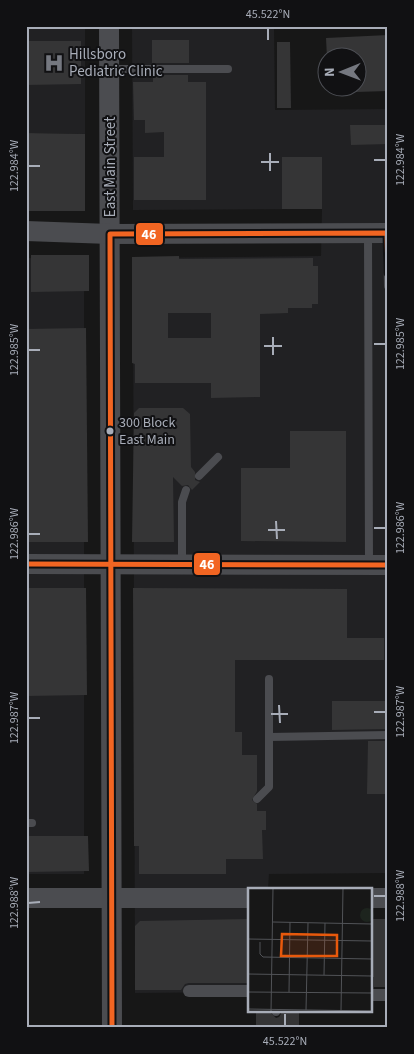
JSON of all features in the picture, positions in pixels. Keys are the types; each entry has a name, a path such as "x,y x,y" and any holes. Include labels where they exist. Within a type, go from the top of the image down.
{"street":[{"name":"East Main Street","path":"109,26 112,1028"},
{"path":"26,231 110,234 381,233"},
{"path":"26,564 111,566 379,565"},
{"path":"26,898 248,898"},
{"path":"372,898 388,898"},
{"path":"189,991 248,991"},
{"path":"372,995 388,995"}],"lane":[{"path":"110,69 228,69"},
{"path":"381,233 388,286"},
{"path":"379,565 381,233"},
{"path":"200,476 218,458"},
{"path":"182,566 182,502 186,490"},
{"path":"257,799 269,787 269,679"},
{"path":"269,736 388,735"}],"shaded area":[{"path":"26,26 85,26 85,134 26,133"},
{"path":"132,26 274,26 275,110 388,109 388,873 269,874 268,888 248,888 248,992 135,993 133,258 321,256 322,209 133,210"},
{"path":"26,258 84,259 84,874 26,874"}],"building":[{"path":"388,35 388,91 366,92 366,48 326,48 326,38"},
{"path":"152,40 189,40 189,63 152,63"},
{"name":"Hillsboro Pediatric Clinic","path":"26,41 81,41 81,84 26,85"},
{"path":"277,42 290,42 291,108 277,108"},
{"path":"153,75 188,75 188,82 206,82 206,200 134,200 134,157 164,157 164,132 145,133 145,120 134,120 133,82 153,82"},
{"path":"350,125 388,125 388,144 351,145"},
{"path":"26,133 85,134 85,211 26,211"},
{"path":"282,157 322,157 322,209 282,209"},
{"path":"31,255 89,255 89,291 31,292"},
{"path":"179,256 179,259 313,258 313,266 318,266 318,304 312,304 312,308 288,308 288,313 260,314 260,397 211,398 211,383 135,383 135,364 132,363 132,257","holes":["168,313 211,313 211,338 168,338"]},
{"path":"86,328 88,542 26,542 26,329"},
{"path":"139,408 183,408 190,414 191,467 195,472 195,480 200,482 192,490 188,485 182,486 173,477 174,542 132,542 134,413"},
{"path":"290,431 346,431 346,542 241,541 241,468 290,468"},
{"path":"26,588 86,588 87,695 26,696"},
{"path":"133,588 347,589 347,638 384,638 384,660 235,660 235,732 242,732 242,755 257,755 257,791 252,800 257,804 257,811 266,811 266,830 262,830 263,859 226,859 226,874 139,874 139,846 134,846"},
{"path":"332,701 388,701 388,729 332,730"},
{"path":"368,741 388,741 388,794 367,794"},
{"path":"26,836 88,836 89,871 26,872"},
{"path":"248,919 248,983 189,983 185,984 181,990 135,990 135,926 140,921"},
{"path":"372,919 388,919 388,987 374,987 374,977 372,977"},
{"path":"256,1012 270,1012 276,1018 282,1012 299,1012 299,1028 256,1028"}],"transit line":[{"name":"46","path":"112,1028 110,234 387,233 388,273"},
{"name":"46","path":"26,564 388,565"}],"place":[{"name":"Hillsboro Pediatric Clinic","path":"54,63"},
{"name":"300 Block East Main","path":"110,431"}]}
